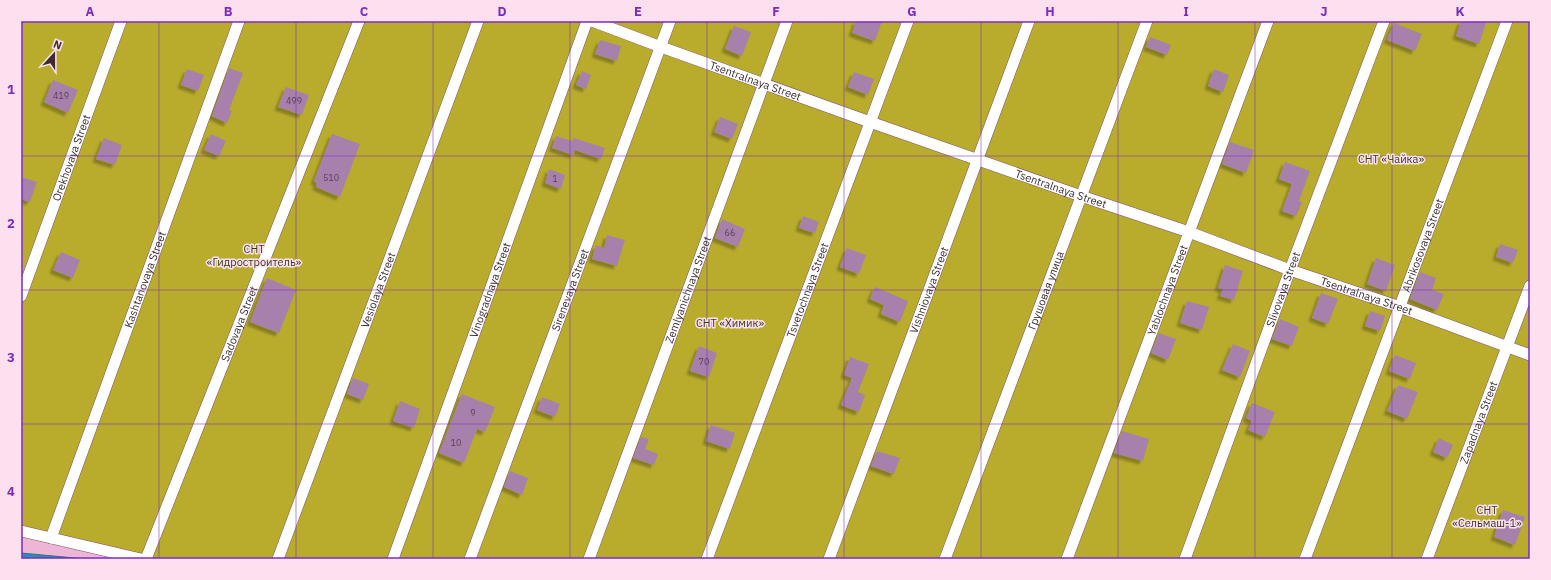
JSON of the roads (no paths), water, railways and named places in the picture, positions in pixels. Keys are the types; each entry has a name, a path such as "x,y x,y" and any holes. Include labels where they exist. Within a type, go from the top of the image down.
{"street":[{"name":"Orekhovaya Street","path":"21,296 121,21"},
{"name":"Kashtanovaya Street","path":"51,538 239,21"},
{"name":"Sadovaya Street","path":"146,559 359,21"},
{"name":"Vesiolaya Street","path":"278,559 478,21"},
{"name":"Vinogradnaya Street","path":"393,559 587,21"},
{"name":"Tsentralnaya Street","path":"592,21 870,122 1189,232 1290,270 1400,307 1530,355"},
{"name":"Sirenevaya Street","path":"470,559 670,21"},
{"name":"Zemlyanichnaya Street","path":"589,559 788,21"},
{"name":"Tsvetochnaya Street","path":"707,559 908,21"},
{"name":"Vishniovaya Street","path":"829,559 1029,21"},
{"name":"Грушовая улица","path":"945,559 1147,21"},
{"name":"Yablochnaya Street","path":"1067,559 1268,21"},
{"name":"Slivovaya Street","path":"1185,559 1290,270 1384,21"},
{"name":"Abrikosovaya Street","path":"1305,559 1507,21"},
{"name":"Zapadnaya Street","path":"1427,559 1530,286"},
{"path":"21,531 141,559"}],"water":[{"path":"21,553 86,559 21,559"}],"park label":[{"name":"СНТ «Чайка»","path":"1391,159"},
{"name":"СНТ «Гидростроитель»","path":"254,255"},
{"name":"СНТ «Химик»","path":"730,323"},
{"name":"СНТ «Сельмаш-1»","path":"1487,516"}]}
